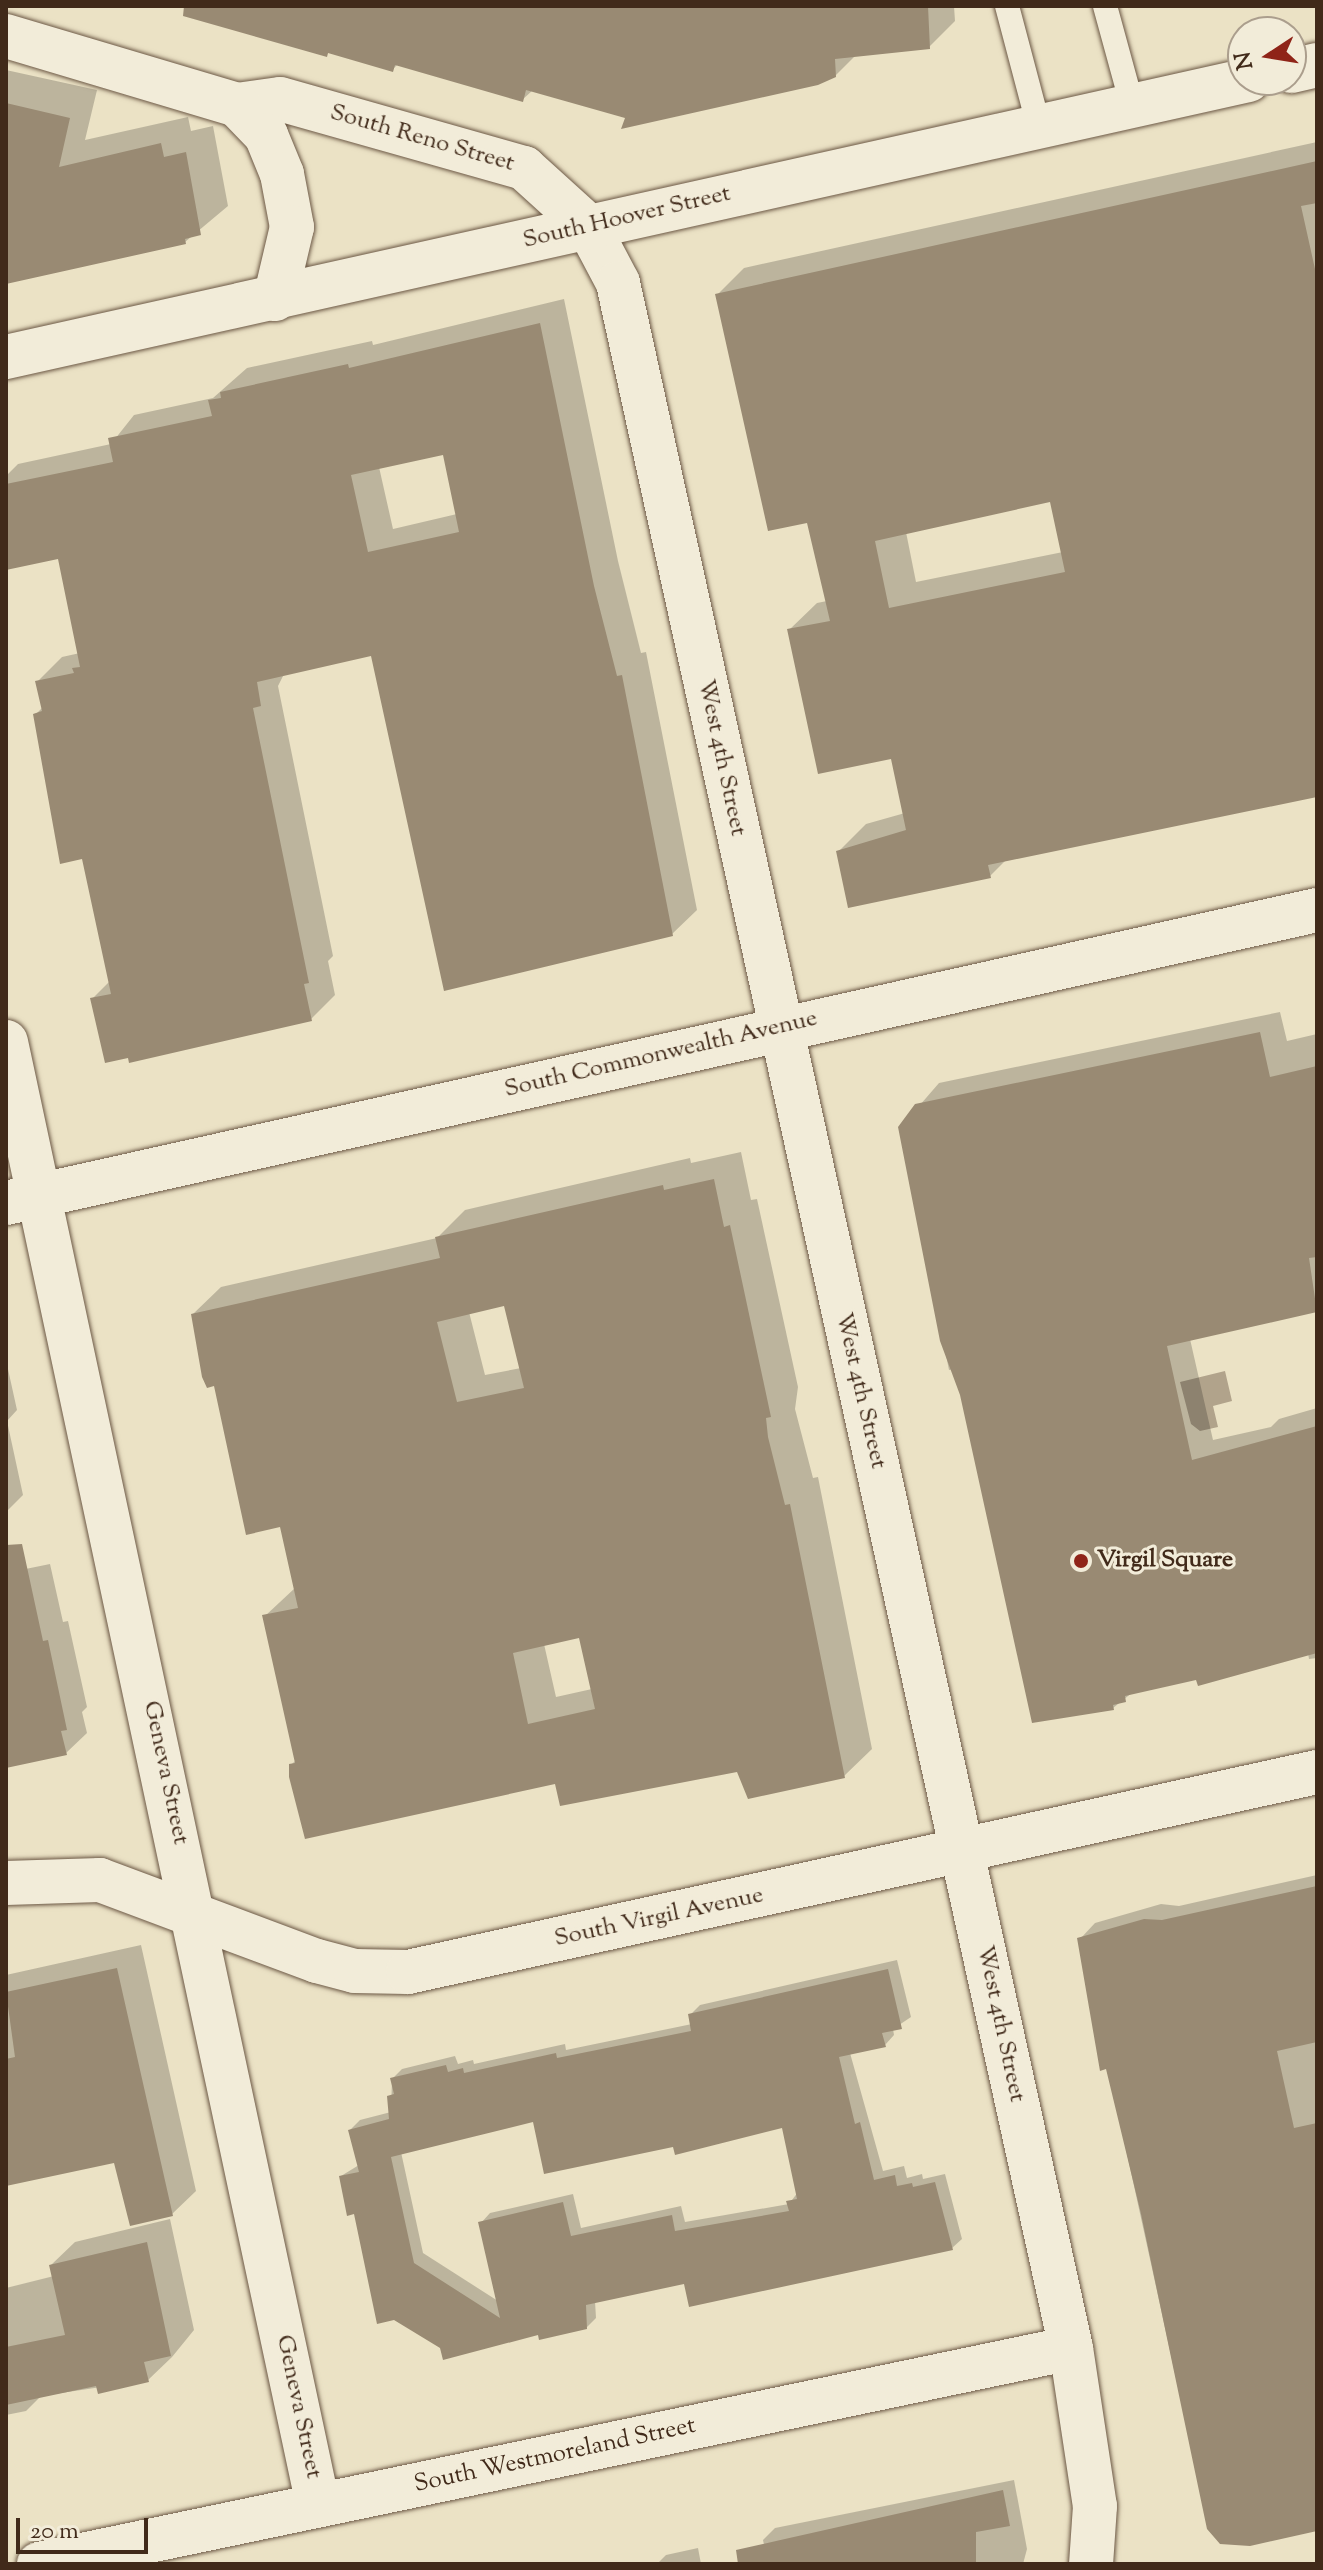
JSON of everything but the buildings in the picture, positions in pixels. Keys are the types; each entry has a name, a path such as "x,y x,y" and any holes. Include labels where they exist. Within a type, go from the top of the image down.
{"street":[{"name":"South Reno Street","path":"6,36 237,105 280,99 524,168 588,226"},
{"name":"South Hoover Street","path":"6,357 1227,85"},
{"name":"South Reno Street","path":"237,105 266,135 281,170 292,227 275,299"},
{"name":"West 4th Street","path":"588,226 618,283 1071,2348 1095,2506 1091,2564"},
{"name":"South Commonwealth Avenue","path":"22,1199 1317,910"},
{"name":"Geneva Street","path":"6,1042 22,1199 195,1913 318,2505"},
{"name":"South Virgil Avenue","path":"6,1883 100,1880 317,1961 355,1971 408,1972 1317,1772"},
{"name":"South Westmoreland Street","path":"39,2564 1071,2348"}],"lane":[{"path":"1007,6 1039,127"},
{"path":"1105,6 1132,105"}],"shaded area":[{"path":"1225,1371 1232,1401 1213,1406 1218,1427 1200,1431 1191,1424 1180,1382"}],"place":[{"name":"Virgil Square","path":"1081,1561"}]}
